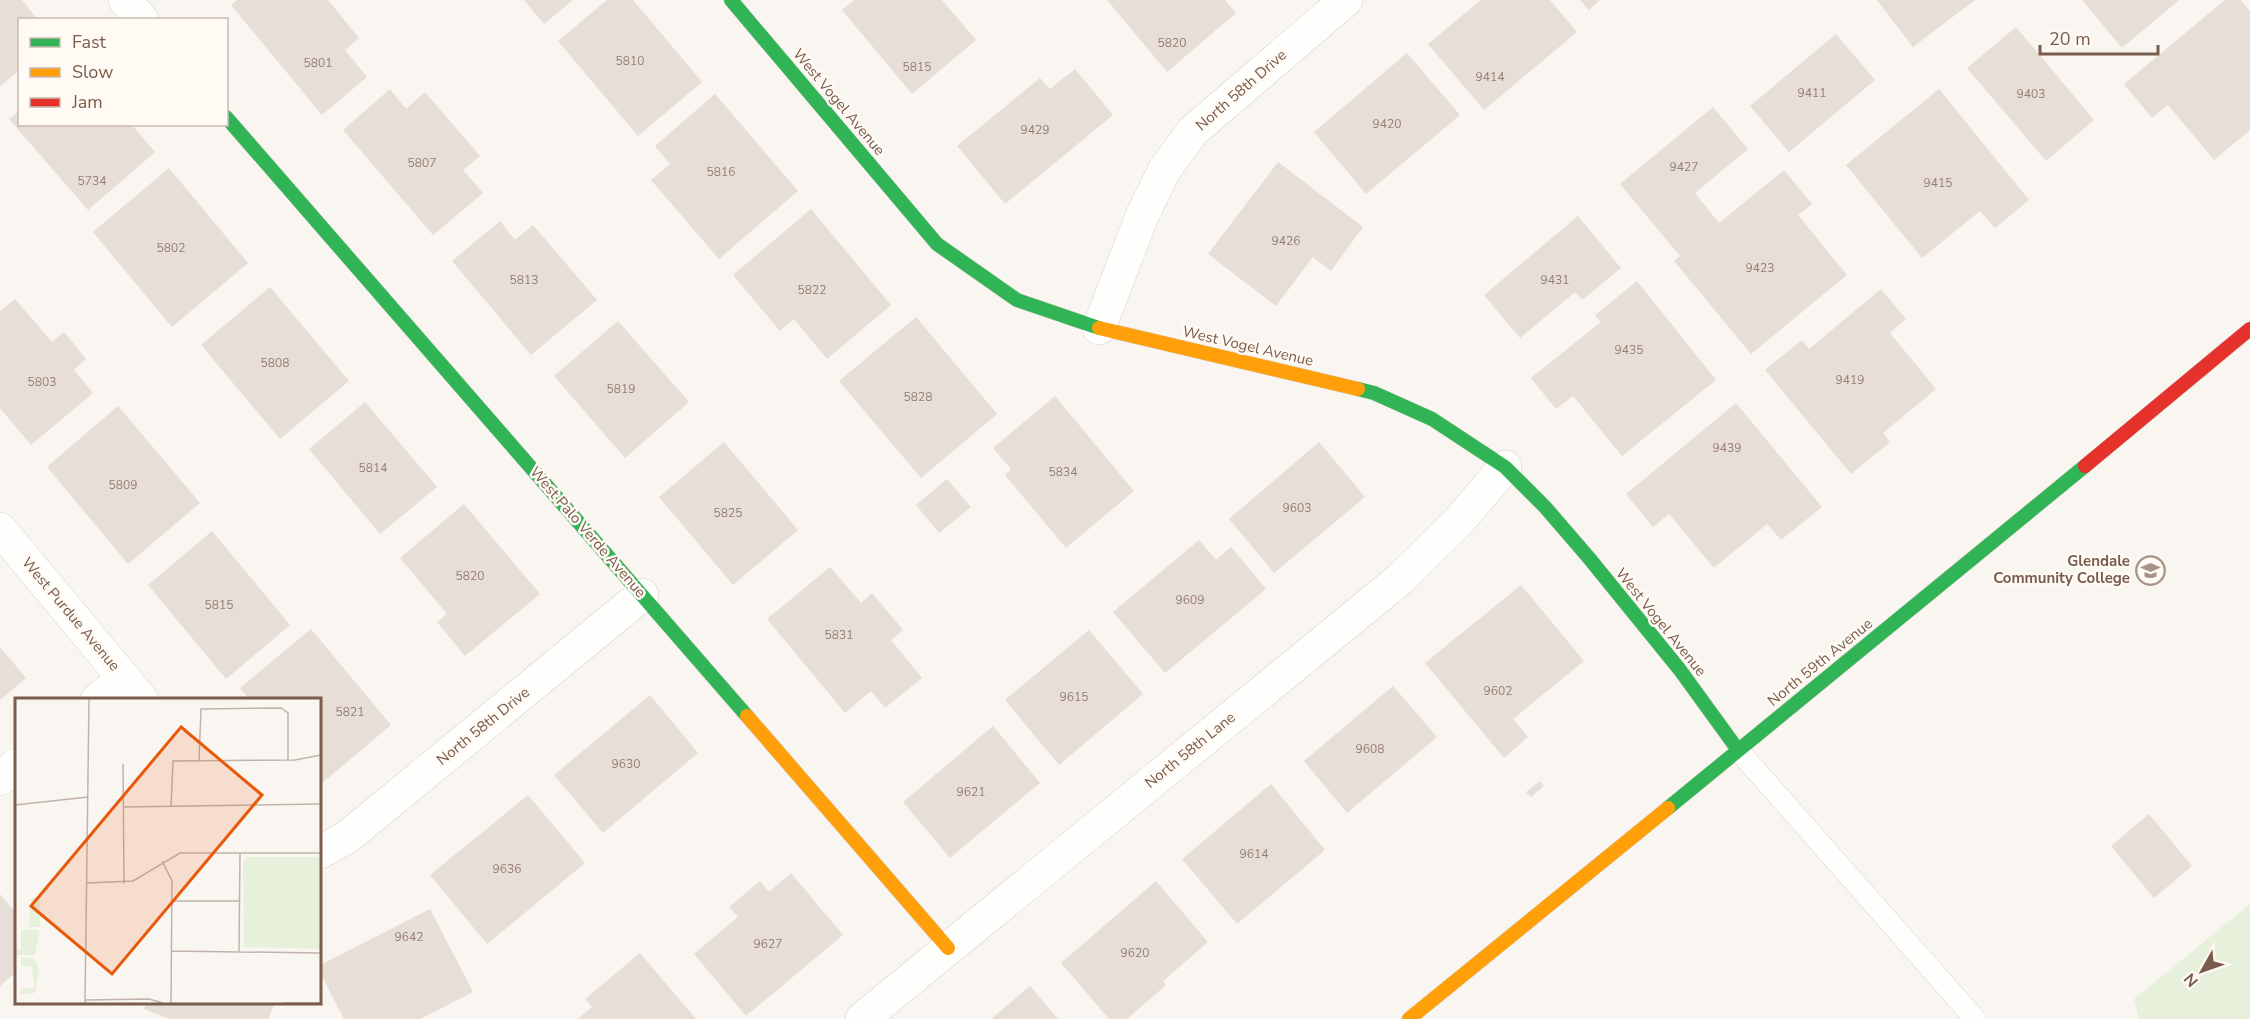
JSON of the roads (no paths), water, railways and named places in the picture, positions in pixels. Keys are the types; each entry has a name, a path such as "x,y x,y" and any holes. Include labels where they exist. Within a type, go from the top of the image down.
{"street":[{"path":"125,0 140,18"},
{"name":"West Vogel Avenue","path":"731,0 937,244 1017,300 1099,327 1374,393 1432,419 1505,467 1545,507 1596,567 1680,670 1738,750"},
{"name":"North 58th Drive","path":"1099,327 1142,216 1165,169 1193,131 1336,3"},
{"name":"West Palo Verde Avenue","path":"228,119 948,948"},
{"name":"North 59th Avenue","path":"1409,1019 2250,329"},
{"name":"North 58th Lane","path":"862,1019 1399,580 1458,522 1505,467"},
{"name":"West Purdue Avenue","path":"0,529 133,689"},
{"name":"North 58th Drive","path":"321,851 346,838 642,595"},
{"path":"101,698 133,689"},
{"path":"0,779 15,766"}],"lane":[{"path":"1738,750 1975,1019"}],"place":[{"name":"Glendale Community College","path":"2151,570"}]}
